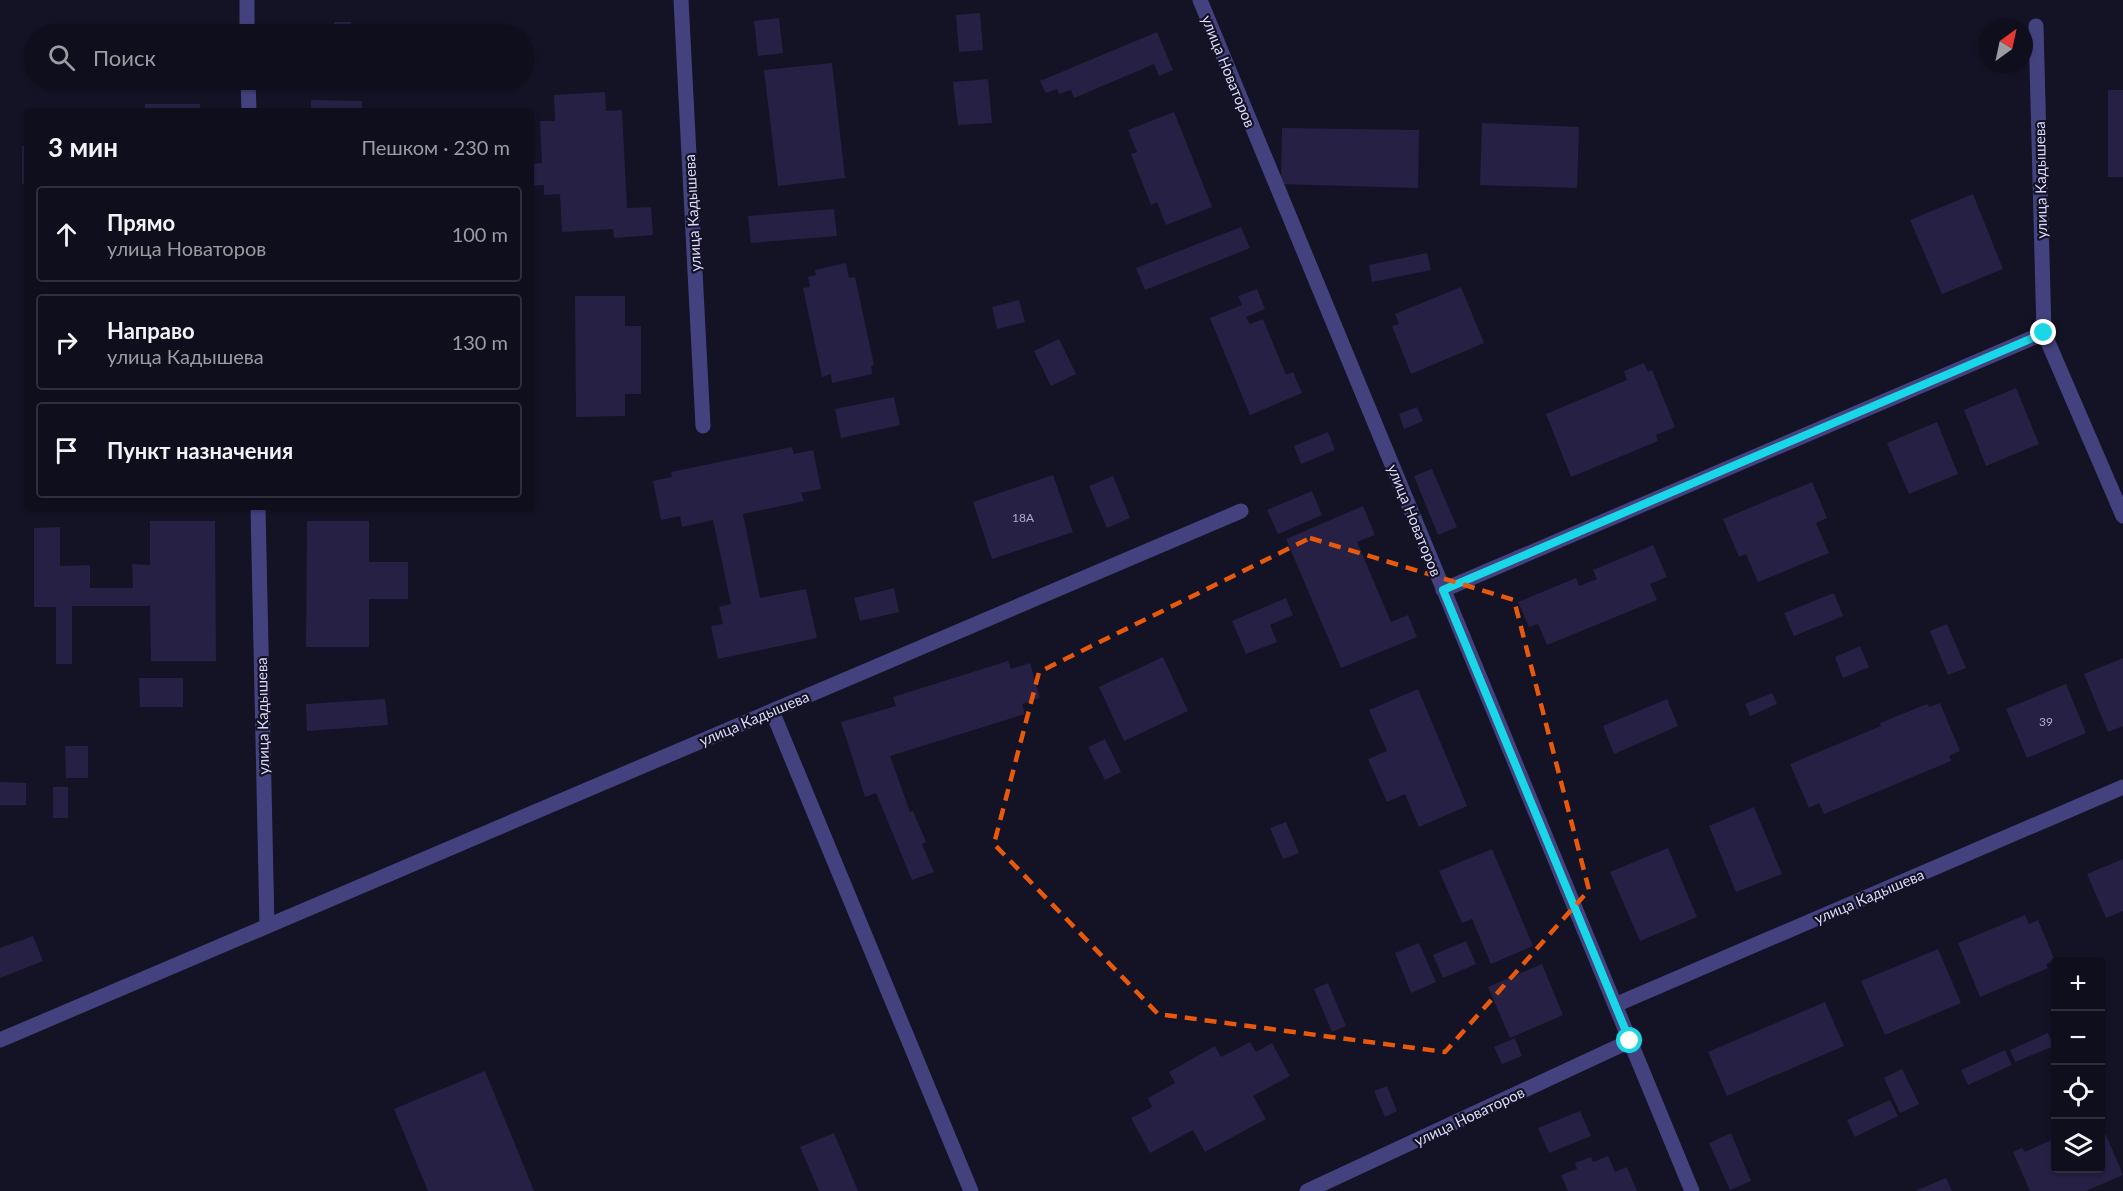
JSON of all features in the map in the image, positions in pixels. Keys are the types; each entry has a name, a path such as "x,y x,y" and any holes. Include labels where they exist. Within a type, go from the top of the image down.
{"street":[{"path":"247,0 247,24"},
{"name":"улица Кадышева","path":"681,0 703,426"},
{"name":"улица Новаторов","path":"1200,0 1692,1191"},
{"name":"улица Кадышева","path":"2036,26 2044,333 2123,516"},
{"path":"248,90 249,108"},
{"path":"1443,590 2044,333"},
{"name":"улица Кадышева","path":"258,510 267,926"},
{"name":"улица Кадышева","path":"0,1040 1241,511"},
{"path":"772,711 971,1191"},
{"name":"улица Кадышева","path":"1615,1005 2123,787"},
{"name":"улица Новаторов","path":"1307,1191 1630,1041"}],"highlighted area":[{"path":"1310,538 1514,600 1589,890 1445,1052 1158,1014 994,844 1039,672"}],"building":[{"path":"980,13 983,50 959,52 956,15"},
{"path":"779,18 783,53 758,56 754,21"},
{"path":"334,22 351,22 351,24 334,24"},
{"path":"1157,32 1173,70 1159,76 1154,64 1074,98 1071,90 1059,94 1057,89 1046,93 1040,81"},
{"path":"832,63 845,178 778,186 764,70"},
{"path":"988,79 992,123 958,125 953,82"},
{"path":"2108,90 2123,90 2123,177 2108,177"},
{"path":"605,92 606,111 622,110 627,208 651,207 653,235 614,238 613,229 562,232 560,194 544,195 544,185 534,186 534,164 542,163 540,121 555,121 554,95"},
{"path":"311,100 362,101 362,108 311,108"},
{"path":"145,104 200,104 200,108 145,108"},
{"path":"1174,112 1212,207 1166,225 1157,202 1151,205 1131,154 1137,152 1128,130"},
{"path":"1482,123 1579,127 1577,188 1480,185"},
{"path":"1282,128 1419,130 1418,188 1281,184"},
{"path":"22,146 24,146 24,184 22,184"},
{"path":"1973,194 2003,269 1942,294 1910,220"},
{"path":"834,209 837,236 751,243 748,216"},
{"path":"1241,227 1250,248 1145,290 1136,268"},
{"path":"1427,253 1431,270 1372,282 1369,265"},
{"path":"846,263 849,278 855,277 874,365 871,366 872,374 832,383 831,374 822,377 803,288 810,287 808,277 816,275 815,270"},
{"path":"1461,287 1484,343 1411,374 1392,326 1399,324 1395,314"},
{"path":"1257,289 1265,309 1246,317 1250,324 1263,319 1286,375 1293,372 1302,393 1250,415 1210,318 1242,305 1238,296"},
{"path":"575,296 625,296 625,326 641,326 641,394 625,394 625,416 576,417"},
{"path":"1019,300 1025,322 997,329 992,307"},
{"path":"1059,339 1076,374 1051,386 1034,351"},
{"path":"1644,363 1648,372 1652,370 1675,427 1656,435 1658,441 1571,477 1546,414 1627,380 1624,371"},
{"path":"2016,388 2039,444 1986,466 1964,410"},
{"path":"894,397 900,425 841,438 835,409"},
{"path":"1417,407 1423,421 1404,429 1399,414"},
{"path":"1937,422 1958,474 1909,494 1887,443"},
{"path":"1328,432 1335,450 1301,464 1294,446"},
{"path":"792,447 794,454 813,450 821,489 801,493 804,501 743,514 760,598 806,589 817,638 718,659 711,626 723,624 719,607 731,604 713,520 682,527 680,516 661,520 653,481 672,477 671,472"},
{"path":"1432,469 1457,527 1438,535 1414,476"},
{"path":"1053,475 1073,532 992,559 973,502"},
{"path":"1113,476 1130,518 1107,528 1089,486"},
{"path":"1812,482 1827,518 1816,523 1829,553 1758,582 1746,554 1739,557 1723,519"},
{"path":"1312,491 1322,515 1278,534 1267,510"},
{"path":"1363,506 1375,535 1357,542 1391,622 1408,615 1417,637 1341,668 1286,539"},
{"path":"150,521 215,521 216,661 151,661 150,606 72,606 72,664 56,664 56,607 34,607 34,528 60,527 60,566 90,565 90,588 133,588 132,564 150,565"},
{"path":"307,521 369,521 369,562 408,562 408,599 369,599 369,647 306,647"},
{"path":"1653,545 1667,577 1650,584 1657,600 1547,645 1538,624 1529,627 1518,602 1576,578 1579,586 1597,579 1593,570"},
{"path":"894,588 899,612 860,621 854,598"},
{"path":"1834,593 1843,616 1794,636 1784,613"},
{"path":"1286,598 1293,615 1270,625 1277,642 1246,654 1232,621"},
{"path":"1947,624 1966,668 1948,675 1930,631"},
{"path":"1860,646 1869,667 1843,678 1835,657"},
{"path":"1163,657 1188,711 1124,741 1099,687"},
{"path":"2123,658 2123,726 2108,732 2084,674"},
{"path":"1008,661 1011,669 1030,663 1040,698 1022,704 1025,714 890,756 910,812 913,811 926,842 922,844 934,872 912,880 876,793 865,797 841,722 896,706 893,697"},
{"path":"139,678 183,678 183,707 140,707"},
{"path":"2066,684 2086,733 2027,758 2006,709"},
{"path":"1418,689 1467,806 1419,827 1405,794 1387,802 1368,759 1387,751 1369,710"},
{"path":"1772,693 1777,704 1750,716 1745,704"},
{"path":"385,699 388,725 307,731 306,704"},
{"path":"1667,699 1678,726 1614,754 1603,726"},
{"path":"1940,703 1960,751 1949,756 1951,761 1824,814 1819,803 1809,808 1790,764 1881,726 1880,723 1927,704 1929,707"},
{"path":"1105,739 1121,772 1105,780 1088,747"},
{"path":"65,746 88,746 88,778 66,778"},
{"path":"0,782 26,783 26,805 0,805"},
{"path":"53,787 68,787 68,818 53,818"},
{"path":"1754,807 1782,874 1736,892 1709,826"},
{"path":"1286,822 1299,853 1283,859 1270,828"},
{"path":"1668,848 1697,917 1640,941 1610,872"},
{"path":"1492,849 1533,946 1491,964 1472,919 1462,923 1439,871"},
{"path":"2123,859 2123,911 2106,918 2087,874"},
{"path":"2025,915 2029,924 2038,920 2053,957 2051,957 2051,962 2046,964 2048,968 1980,997 1958,943"},
{"path":"33,936 43,961 0,978 0,948"},
{"path":"1466,941 1476,964 1443,978 1433,955"},
{"path":"1419,943 1436,982 1411,993 1395,953"},
{"path":"1938,949 1961,1003 1885,1035 1861,981"},
{"path":"1542,964 1563,1015 1510,1038 1488,987"},
{"path":"1328,983 1346,1026 1332,1032 1314,989"},
{"path":"1825,1002 1844,1046 1727,1096 1708,1052"},
{"path":"2048,1033 2051,1040 2051,1047 2015,1062 2010,1050"},
{"path":"1515,1038 1522,1056 1502,1064 1494,1047"},
{"path":"1250,1042 1256,1052 1272,1043 1290,1076 1253,1096 1266,1119 1205,1152 1193,1130 1150,1153 1131,1118 1152,1107 1148,1098 1175,1083 1169,1072 1215,1046 1221,1057"},
{"path":"2005,1050 2012,1065 1968,1085 1961,1070"},
{"path":"1902,1069 1919,1104 1900,1113 1884,1078"},
{"path":"485,1071 534,1191 428,1191 394,1109"},
{"path":"1387,1086 1397,1111 1385,1117 1374,1091"},
{"path":"1890,1100 1898,1116 1855,1137 1847,1120"},
{"path":"1580,1111 1591,1136 1549,1153 1538,1128"},
{"path":"834,1133 858,1191 819,1191 800,1147"},
{"path":"1731,1133 1751,1181 1730,1190 1709,1143"},
{"path":"2105,1133 2123,1175 2086,1191 2030,1191 2013,1152 2022,1148 2025,1152 2051,1140 2051,1173 2105,1173"},
{"path":"1608,1156 1615,1172 1627,1167 1637,1191 1568,1191 1561,1175 1577,1169 1575,1163 1591,1157 1593,1162"},
{"path":"1946,1178 1952,1191 1915,1191"}],"route":[{"path":"1630,1041 1443,590 2044,333"}]}
